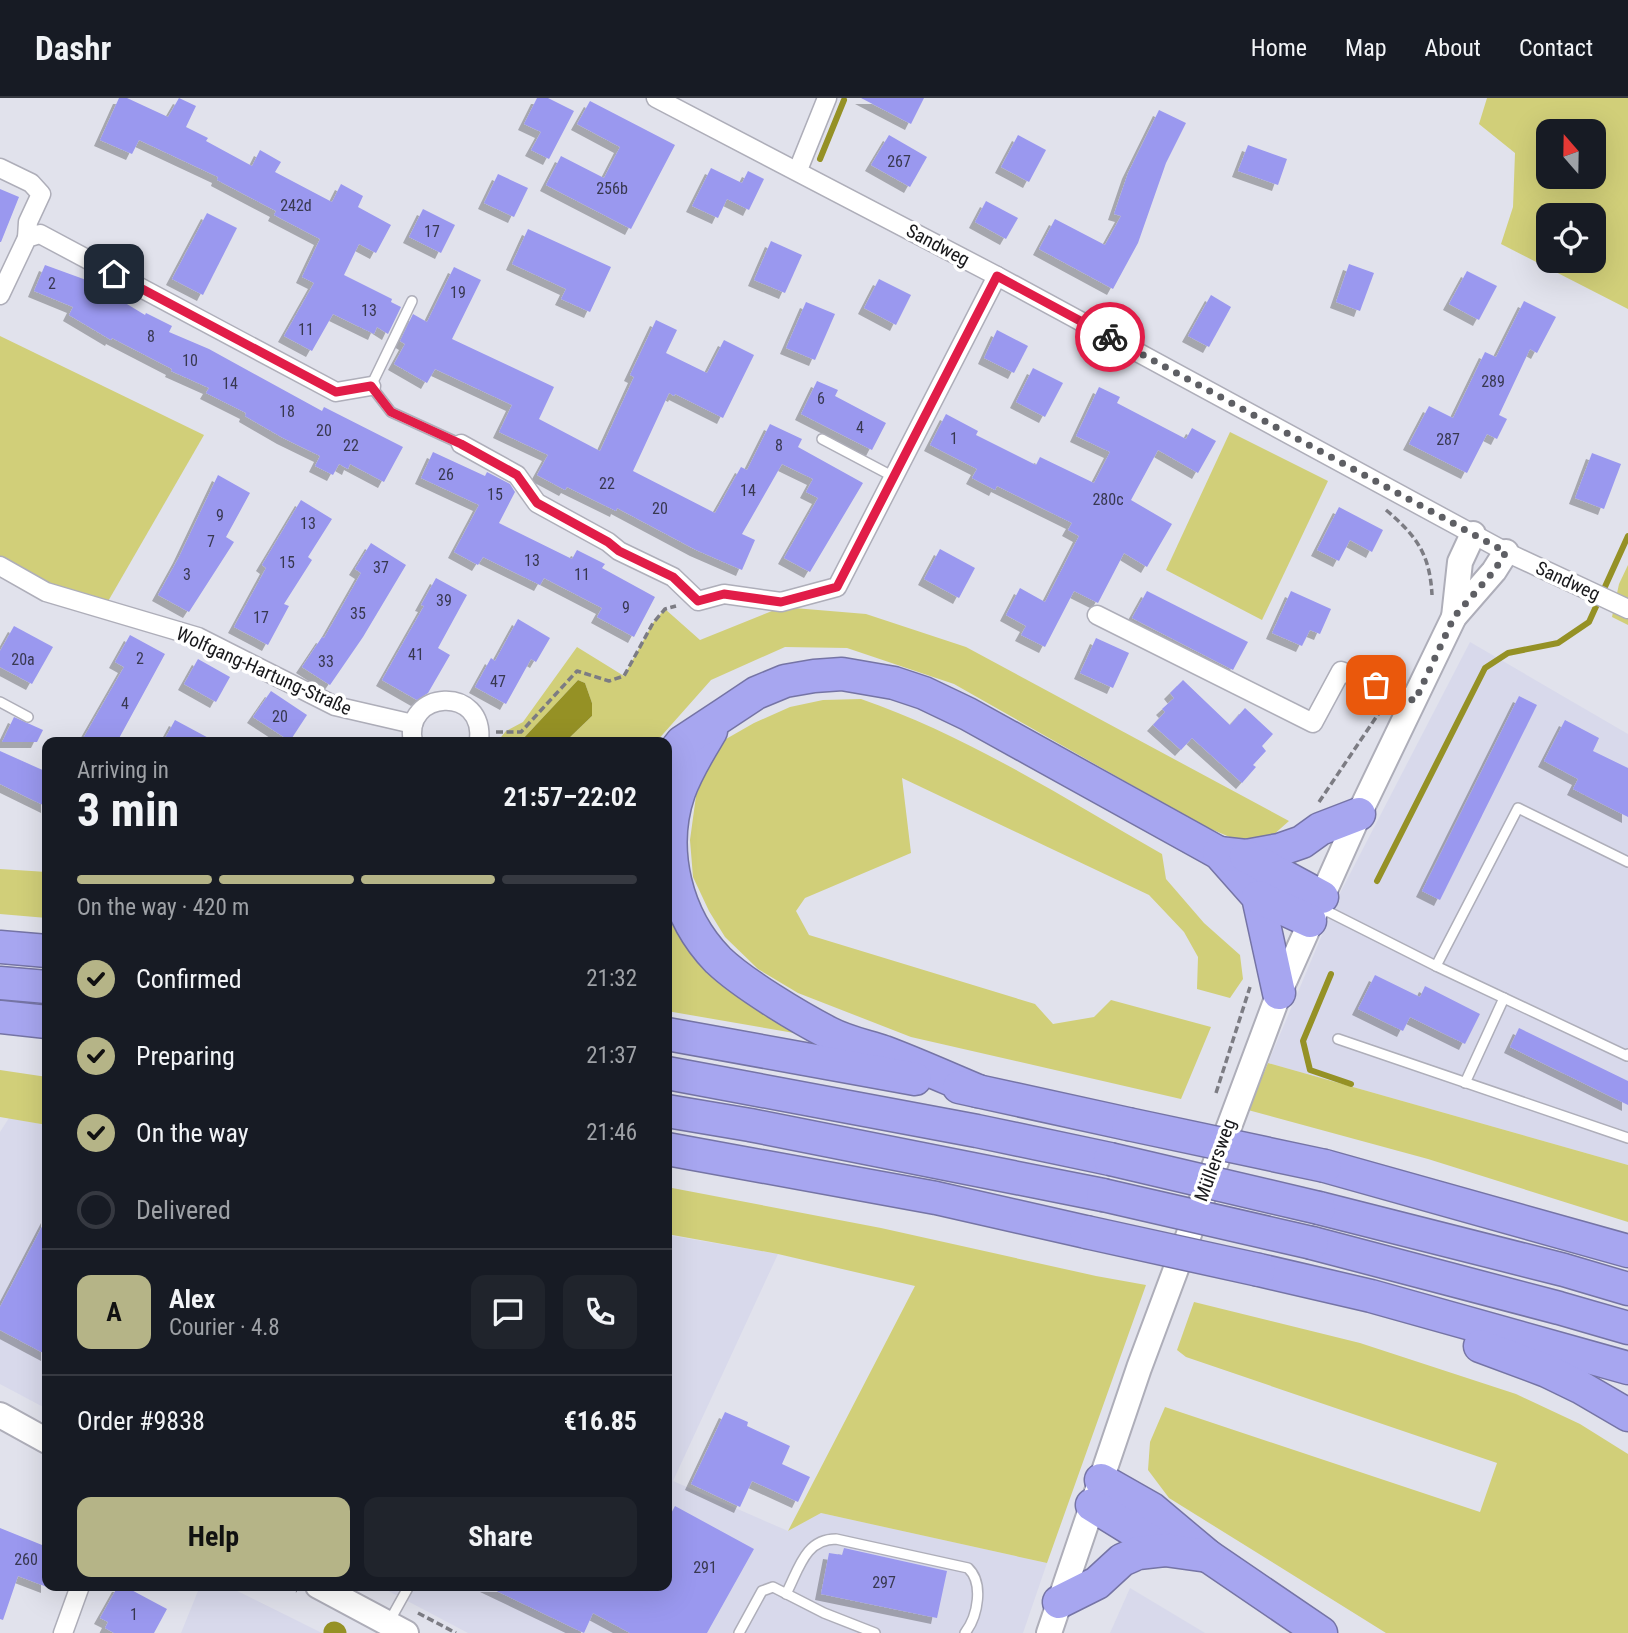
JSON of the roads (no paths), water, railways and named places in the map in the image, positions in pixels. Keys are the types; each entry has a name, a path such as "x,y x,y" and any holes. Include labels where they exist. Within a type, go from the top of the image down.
{"highway":[{"path":"672,755 682,743 756,693 795,679 842,674 894,683 924,693 968,714 1232,854 1317,908"},
{"path":"672,829 679,793 693,760 719,718"},
{"path":"1232,854 1279,850 1302,842 1320,829 1359,814"},
{"path":"1232,854 1258,897 1279,993"},
{"path":"672,869 682,908 699,938 720,961 756,989 831,1034 978,1091"},
{"path":"1258,897 1317,908"},
{"path":"0,947 42,951"},
{"path":"0,983 42,987"},
{"path":"0,1017 42,1022"},
{"path":"672,1035 978,1091 1325,1166 1628,1251"},
{"path":"672,1074 1110,1159 1319,1208 1564,1270 1628,1289"},
{"path":"672,1112 1103,1195 1312,1243 1628,1328"},
{"path":"672,1150 936,1198 1304,1280 1371,1296 1628,1368"},
{"path":"1371,1296 1443,1332 1547,1371 1628,1415"},
{"path":"1097,1492 1165,1550"},
{"path":"1097,1492 1152,1509 1208,1556 1321,1633"},
{"path":"1059,1602 1097,1583 1122,1560 1138,1553 1165,1550 1208,1556"}],"main road":[{"name":"Müllersweg","path":"1454,617 1460,562 1474,534"},
{"name":"Müllersweg","path":"1049,1633 1183,1246 1279,993 1359,814 1454,617 1494,571 1506,552"},
{"path":"0,1415 42,1438"},
{"path":"327,1591 393,1630"}],"street":[{"name":"Sandweg","path":"656,98 997,276 1506,552 1628,609"},
{"path":"798,170 827,98"},
{"path":"0,168 31,183 41,194 28,222 34,236 336,392 371,386"},
{"path":"0,295 34,236"},
{"path":"461,444 517,475 537,503 608,542 619,551 673,577 698,601 724,594 781,602 837,587 997,276"},
{"name":"Wolfgang-Hartung-Straße","path":"0,566 46,592 198,638 335,706 413,733 418,713 440,700 453,700 472,712 478,722 480,737"},
{"path":"1097,615 1313,723 1341,671 1415,701"},
{"path":"63,1633 78,1591"}],"lane":[{"path":"412,301 371,386 391,412 461,444"},
{"path":"822,439 894,477"},
{"path":"0,702 28,717"},
{"path":"1436,966 1518,808 1628,862"},
{"path":"1317,908 1627,1056 1628,1054"},
{"path":"1465,1083 1504,998"},
{"path":"1338,1039 1628,1138"},
{"path":"786,1594 811,1546 823,1539 836,1539 968,1568 974,1574 979,1591 967,1630"},
{"path":"739,1633 762,1591 773,1587 824,1613 876,1633"},
{"path":"393,1630 407,1591"}],"waterway":[{"path":"820,159 844,100"},
{"path":"1377,881 1485,668 1508,653 1558,643 1589,622 1628,536"},
{"path":"1331,974 1303,1041 1310,1070 1351,1084"}]}
